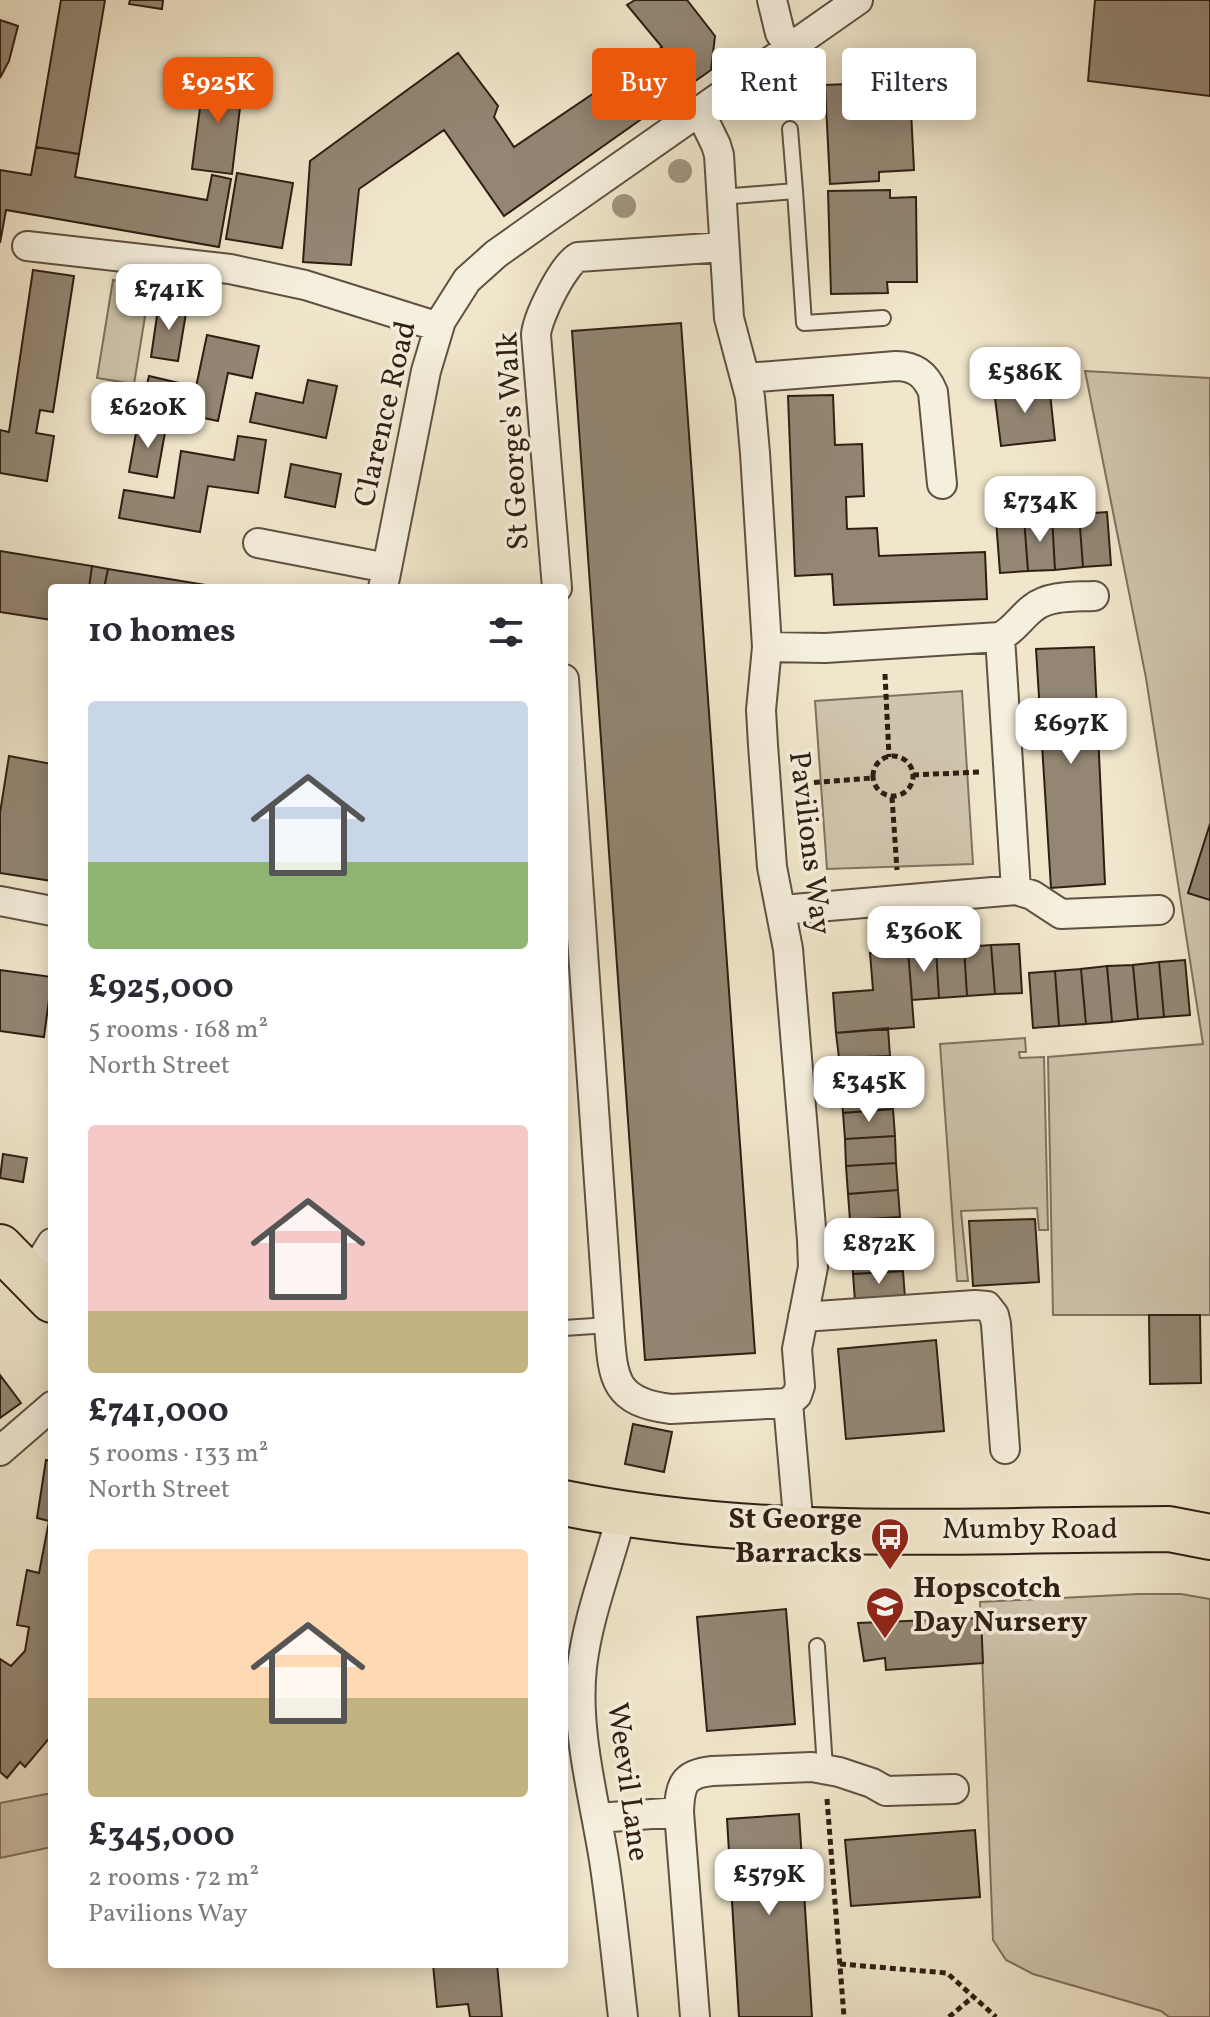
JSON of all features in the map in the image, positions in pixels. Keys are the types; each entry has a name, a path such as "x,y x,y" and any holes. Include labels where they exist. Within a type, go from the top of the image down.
{"main road":[{"path":"0,1247 41,1290"},
{"name":"Mumby Road","path":"568,1504 715,1524 799,1529 1169,1529 1210,1537"}],"street":[{"path":"772,0 780,33 791,47"},
{"name":"Clarence Road","path":"385,578 426,371 439,327 461,287 486,262 858,0"},
{"name":"Pavilions Way","path":"700,112 716,145 730,329 750,397 767,647 761,720 772,867 790,966 812,1240 813,1267 797,1349 800,1386 797,1395 788,1403 799,1529"},
{"name":"St George's Walk","path":"557,584 537,340 537,329 546,306 573,259 724,238"},
{"path":"27,246 230,269 305,285 439,327"},
{"path":"746,378 896,366 918,371 933,392 942,484"},
{"path":"258,543 385,578"},
{"path":"767,647 825,648 1000,637 1030,609 1043,602 1094,596"},
{"path":"1000,637 1016,890"},
{"path":"568,800 575,1013 616,1378 623,1392 638,1402 671,1409 788,1403"},
{"path":"782,910 1016,890 1032,895 1061,914 1159,910"},
{"path":"0,901 48,910"},
{"path":"41,1290 48,1260"},
{"path":"803,1317 987,1306 996,1324 1005,1449"},
{"path":"0,1451 48,1409"},
{"name":"Weevil Lane","path":"622,1513 589,1628 582,1669 582,1732 597,1818 623,2017"},
{"path":"695,2017 679,1812 683,1785 688,1777 697,1772 801,1766 825,1768 872,1783 886,1791 954,1789"},
{"path":"597,1818 679,1812"}],"lane":[{"path":"790,129 804,323 883,318"},
{"path":"721,197 795,191"},
{"path":"568,1328 609,1325"},
{"path":"817,1646 825,1768"}],"path":[{"path":"884,643 889,757"},
{"path":"889,757 899,757 907,762 913,775 909,789 902,795 892,797 875,787 872,778 874,768 880,760 889,757"},
{"path":"913,775 1009,770"},
{"path":"766,786 872,778"},
{"path":"892,797 900,899"},
{"path":"825,1768 844,2017"},
{"path":"840,1964 947,1973 996,2017"},
{"path":"949,2017 974,1996"}],"shaded area":[{"path":"113,280 150,286 134,384 97,378"},
{"path":"1085,371 1210,378 1210,1315 1053,1315 1048,1057 1203,1044 1146,678"},
{"path":"962,691 973,864 827,869 815,701"},
{"path":"1025,1038 1026,1052 1019,1052 1020,1058 1044,1057 1048,1230 1039,1230 1037,1208 961,1211 968,1281 957,1281 940,1044"},
{"path":"1181,1594 1210,1599 1210,2017 1169,2017 1161,2011 1033,1974 1006,1960 993,1940 980,1602"},
{"path":"48,1794 48,1848 0,1858 0,1803"}],"building":[{"path":"61,0 105,0 79,154 36,147"},
{"path":"130,0 163,0 162,9 129,4"},
{"path":"635,0 687,0 715,36 711,70 696,81 696,48 661,48 627,5"},
{"path":"1095,0 1210,0 1210,96 1088,81"},
{"path":"0,20 18,26 9,61 0,78"},
{"path":"458,53 498,106 494,117 514,147 592,94 592,120 640,120 504,216 444,130 359,189 351,265 303,262 310,161"},
{"path":"219,73 231,75 239,81 242,91 232,174 192,169 203,85"},
{"path":"842,84 842,120 911,120 914,170 879,172 879,181 830,184 826,85"},
{"path":"36,147 79,154 75,177 207,200 212,175 231,179 219,247 6,210 0,243 0,170 31,175"},
{"path":"237,173 293,183 282,248 226,239"},
{"path":"890,190 890,198 916,197 917,282 887,282 888,293 831,294 828,191"},
{"path":"33,270 74,276 53,412 40,410 36,433 54,436 47,481 0,473 0,430 9,432"},
{"path":"159,302 187,307 178,361 151,357"},
{"path":"681,323 755,1353 645,1360 572,331"},
{"path":"207,335 259,346 252,378 228,373 218,421 142,405 149,376 196,387"},
{"path":"308,380 337,386 326,438 250,422 256,393 303,403"},
{"path":"1049,384 1055,440 1001,446 994,390"},
{"path":"833,395 835,445 862,444 864,496 846,497 847,529 877,528 879,556 985,552 987,599 834,605 832,574 795,576 788,396"},
{"path":"138,422 166,427 157,477 129,472"},
{"path":"238,436 266,440 258,493 208,486 200,532 119,518 124,490 174,498 181,451 234,460"},
{"path":"291,464 341,474 335,507 285,497"},
{"path":"1107,512 1111,565 1083,567 1079,514"},
{"path":"1079,514 1083,567 1055,570 1052,516"},
{"path":"1052,516 1055,570 1028,571 1024,518"},
{"path":"1024,518 1028,571 1000,573 996,520"},
{"path":"0,551 92,566 90,584 48,584 48,619 0,612"},
{"path":"92,566 108,569 105,584 90,584"},
{"path":"108,569 200,584 105,584"},
{"path":"1094,647 1105,884 1051,888 1036,649"},
{"path":"9,756 48,763 48,880 0,873 0,813"},
{"path":"1210,824 1210,900 1188,893"},
{"path":"1019,944 1022,993 995,994 991,945"},
{"path":"991,945 995,994 967,996 964,947"},
{"path":"964,947 967,996 939,998 936,950"},
{"path":"908,950 914,1027 836,1033 833,993 873,990 870,953"},
{"path":"908,950 936,950 939,998 912,1000"},
{"path":"1185,960 1190,1015 1164,1017 1159,962"},
{"path":"1159,962 1164,1017 1138,1019 1133,965"},
{"path":"1133,965 1138,1019 1112,1022 1107,966"},
{"path":"1107,966 1112,1022 1086,1024 1081,969"},
{"path":"1081,969 1086,1024 1059,1026 1055,971"},
{"path":"0,970 48,976 44,1037 0,1031"},
{"path":"1055,971 1059,1026 1033,1028 1029,973"},
{"path":"888,1028 890,1056 839,1058 836,1033"},
{"path":"890,1056 891,1082 841,1086 839,1058"},
{"path":"891,1082 893,1109 843,1113 841,1086"},
{"path":"893,1109 895,1136 845,1139 843,1113"},
{"path":"895,1136 896,1163 846,1166 845,1139"},
{"path":"3,1154 27,1158 23,1182 0,1178"},
{"path":"896,1163 898,1190 848,1194 846,1166"},
{"path":"898,1190 900,1217 850,1220 848,1194"},
{"path":"900,1217 902,1244 851,1247 850,1220"},
{"path":"1035,1219 1039,1282 973,1286 969,1221"},
{"path":"902,1244 903,1271 853,1274 851,1247"},
{"path":"903,1271 905,1298 855,1301 853,1274"},
{"path":"1149,1315 1200,1315 1201,1383 1150,1384"},
{"path":"936,1340 944,1431 846,1439 838,1349"},
{"path":"0,1375 21,1403 0,1418"},
{"path":"633,1424 672,1432 664,1472 625,1464"},
{"path":"46,1460 48,1460 48,1521 37,1518"},
{"path":"48,1526 48,1740 25,1767 20,1762 7,1778 0,1772 0,1659 11,1666 25,1651 29,1627 17,1625 27,1570 39,1573"},
{"path":"786,1609 795,1724 707,1731 697,1617"},
{"path":"981,1618 983,1663 886,1670 885,1658 864,1661 858,1623"},
{"path":"799,1814 812,2017 739,2017 727,1819"},
{"path":"975,1830 980,1897 851,1906 845,1840"},
{"path":"433,1968 497,1968 502,2017 470,2017 468,2004 437,2007"}],"place":[{"name":"St George Barracks","path":"890,1571"},
{"name":"Hopscotch Day Nursery","path":"885,1640"}]}
